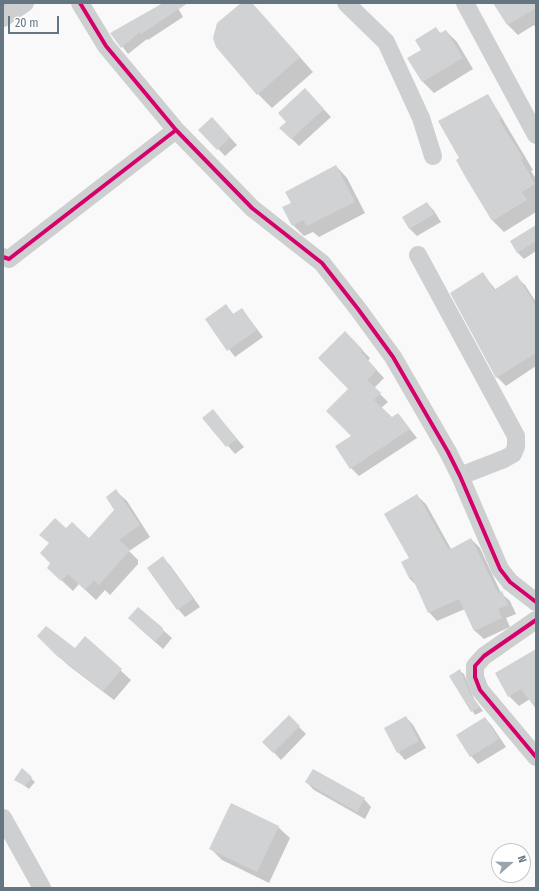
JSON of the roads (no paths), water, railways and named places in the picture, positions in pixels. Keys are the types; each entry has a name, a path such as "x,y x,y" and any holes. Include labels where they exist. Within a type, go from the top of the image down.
{"street":[{"path":"3,18 25,3"},
{"path":"80,3 106,46 176,130 252,208 322,263 394,357 460,476 500,569 510,582 536,602"},
{"path":"346,3 386,42 422,118 433,156"},
{"path":"465,3 536,136"},
{"path":"3,257 9,259 176,130"},
{"path":"418,255 516,436 516,447 513,454 460,476"},
{"path":"536,620 484,656 475,666 475,678 480,690 536,757"},
{"path":"3,818 42,888"}]}
